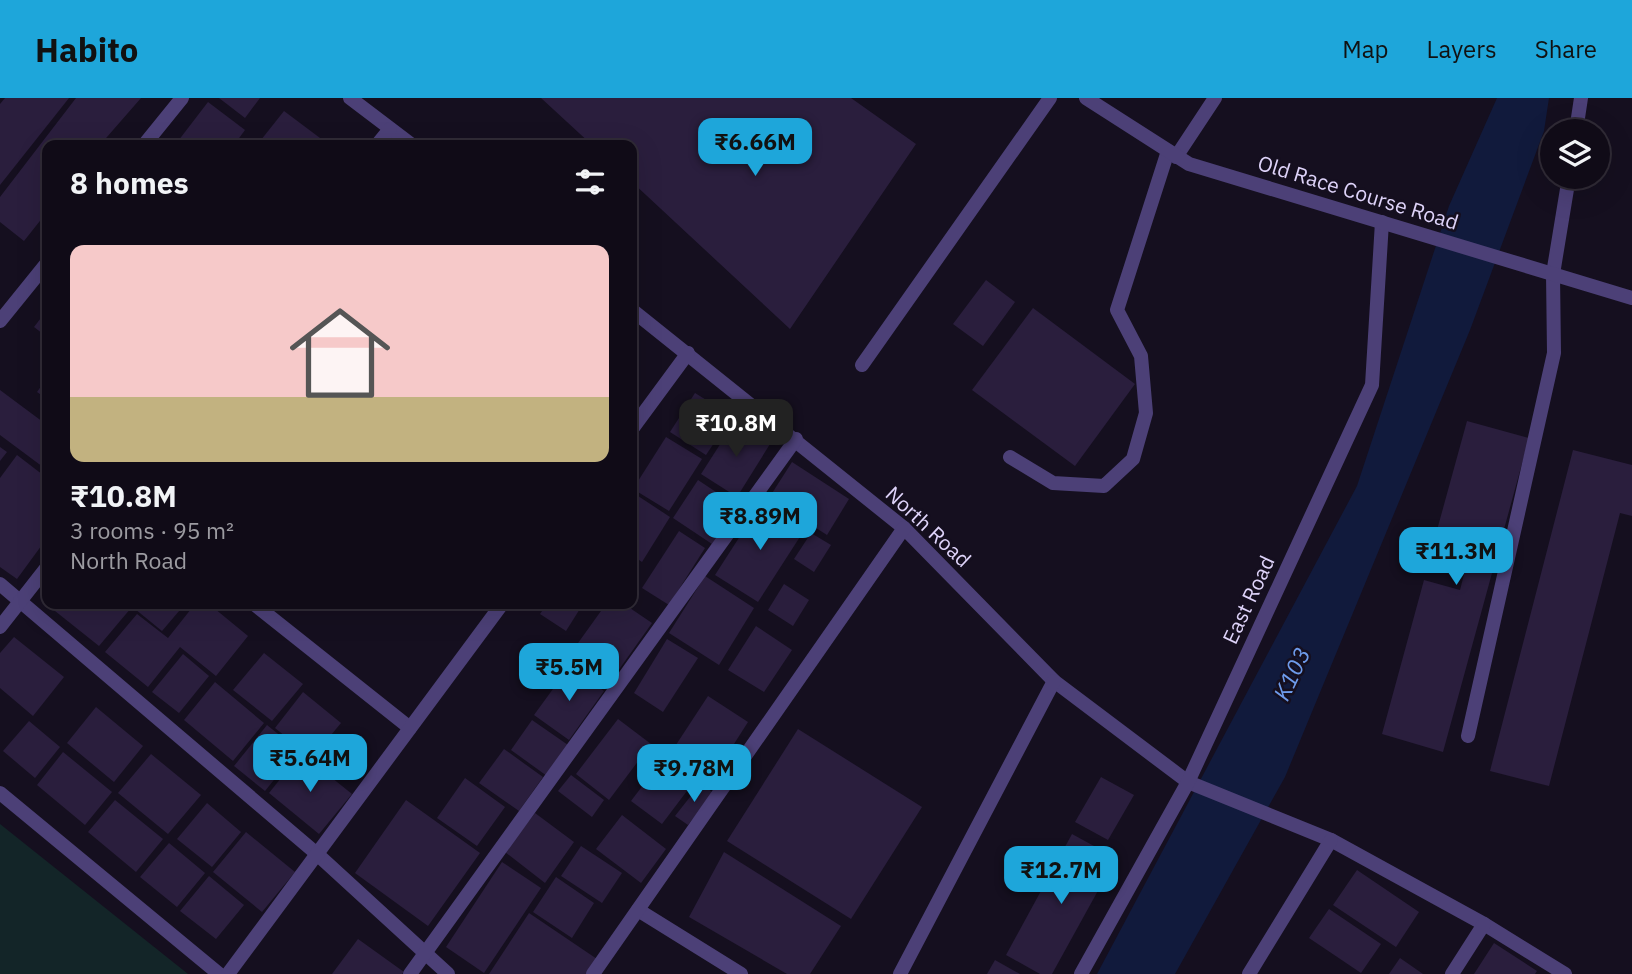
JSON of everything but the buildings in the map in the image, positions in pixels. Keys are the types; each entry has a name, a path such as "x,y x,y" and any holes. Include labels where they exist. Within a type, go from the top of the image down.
{"street":[{"path":"148,140 182,98"},
{"path":"351,98 405,140"},
{"path":"862,365 1050,98"},
{"name":"Old Race Course Road","path":"1086,98 1189,164 1632,298"},
{"path":"1010,457 1053,483 1104,486 1133,458 1146,413 1141,356 1117,310 1172,154 1215,98"},
{"path":"1578,119 1581,98"},
{"path":"381,140 390,129"},
{"path":"1468,736 1554,353 1553,274 1567,189"},
{"name":"East Road","path":"1082,974 1188,782 1372,384 1382,222"},
{"path":"0,321 42,269"},
{"name":"North Road","path":"637,314 904,528 1054,681 1188,782 1331,840 1484,924 1566,974"},
{"path":"637,422 688,353"},
{"path":"410,974 796,439"},
{"path":"593,974 904,528"},
{"path":"0,627 42,574"},
{"path":"0,584 317,854 448,974"},
{"path":"260,609 410,728"},
{"path":"228,974 498,609"},
{"path":"900,974 1054,681"},
{"path":"0,793 219,974"},
{"path":"1249,974 1331,840"},
{"path":"638,910 741,974"},
{"path":"1452,974 1484,924"}],"shaded area":[{"path":"0,824 188,974 0,974"}],"water":[{"name":"K103","path":"1497,98 1549,98 1546,119 1540,119 1540,142 1470,330 1285,777 1175,974 1097,974 1357,486 1449,206"}]}
